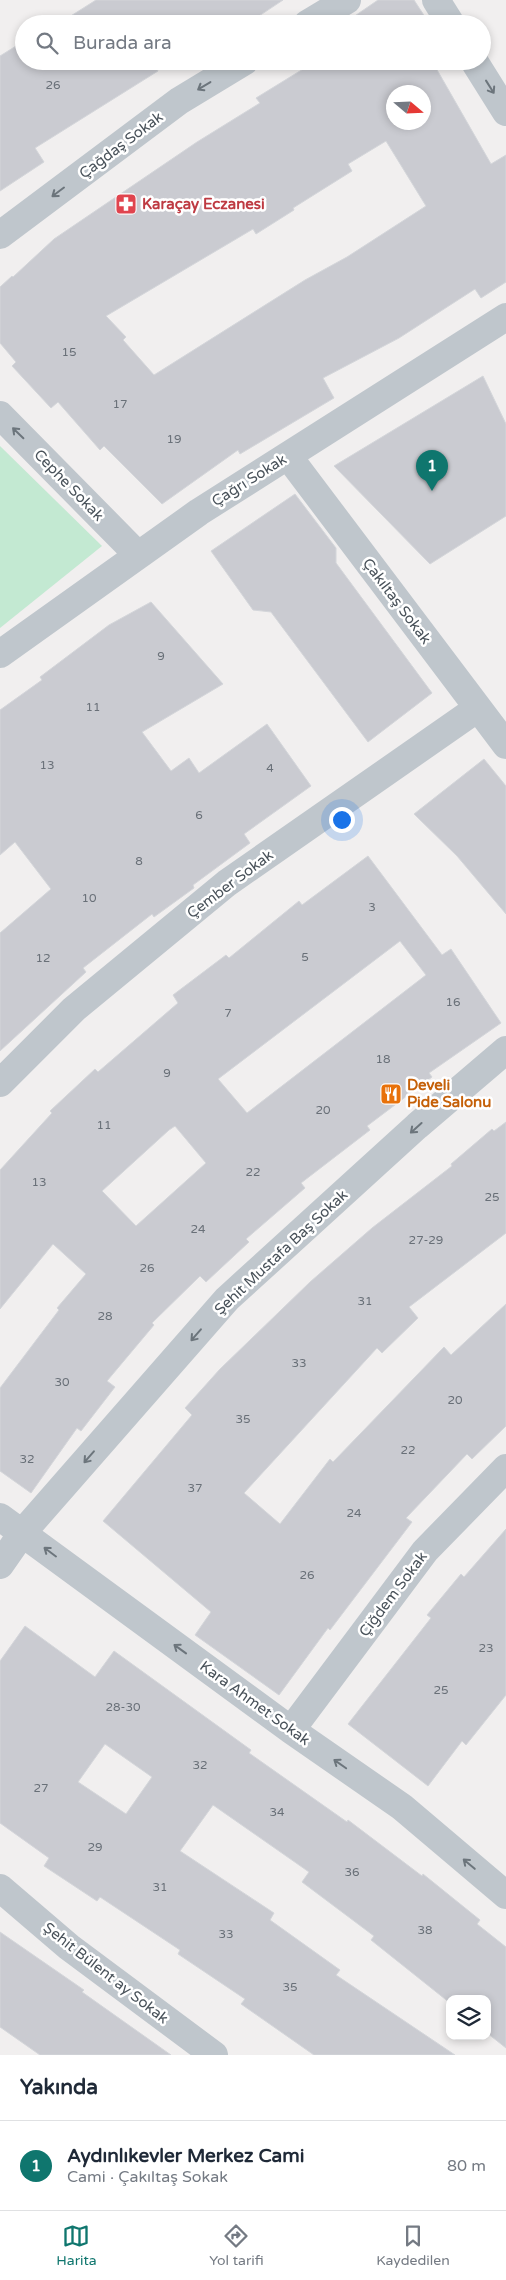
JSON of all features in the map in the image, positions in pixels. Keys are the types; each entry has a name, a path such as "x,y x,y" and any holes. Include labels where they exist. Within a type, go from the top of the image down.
{"street":[{"path":"322,15 347,0"},
{"path":"436,0 445,15"},
{"name":"Çağdaş Sokak","path":"0,236 179,101 230,70"},
{"path":"480,70 506,112"},
{"name":"Çağrı Sokak","path":"0,654 199,512 506,317"},
{"name":"Cephe Sokak","path":"0,415 138,555"},
{"name":"Çakıltaş Sokak","path":"288,456 506,746"},
{"name":"Çember Sokak","path":"0,1083 74,1009 227,883 478,708"},
{"name":"Şehit Mustafa Baş Sokak","path":"0,1565 24,1532 228,1299 417,1126 506,1050"},
{"name":"Çiğdem Sokak","path":"291,1730 425,1551 506,1468"},
{"name":"Kara Ahmet Sokak","path":"0,1517 24,1532 291,1730 402,1807 506,1895"},
{"name":"Şehit Bülent ay Sokak","path":"0,1888 69,1946 214,2055"}],"green space":[{"path":"0,446 102,546 0,628"}],"building":[{"path":"96,0 283,0 260,15 72,15"},
{"path":"378,0 414,0 424,15 356,15"},
{"path":"15,47 15,70 158,71 35,148 44,162 0,191 0,56"},
{"path":"302,70 437,70 491,164 506,155 506,282 481,298 475,289 399,338 323,378 334,398 240,454 238,450 162,504 104,446 100,450 58,402 51,408 12,366 16,362 0,343 0,287 54,239 197,142 260,103 256,98","holes":["386,141 426,206 347,257 305,280 154,375 123,340 126,337 106,316 253,229 256,234 352,171 348,164"]},
{"path":"483,376 506,424 506,516 430,564 334,466"},
{"path":"295,494 336,548 336,563 432,693 368,742 271,612 253,610 211,551"},
{"path":"151,602 223,684 142,732 171,771 189,758 199,773 267,724 311,786 244,834 250,843 193,885 194,888 154,917 152,914 83,968 86,972 0,1051 0,933 51,889 15,842 0,855 0,710 42,680 40,677 109,625"},
{"path":"484,759 506,786 506,914 457,856 414,814"},
{"path":"368,856 442,955 451,949 501,1023 429,1073 432,1077 367,1126 370,1130 301,1183 305,1188 246,1239 249,1242 206,1282 200,1276 152,1323 154,1325 107,1381 115,1387 81,1431 77,1428 31,1493 0,1471 0,1388 59,1310 57,1308 86,1274 53,1244 0,1309 0,1170 52,1113 50,1111 95,1069 98,1072 178,1003 173,995 226,955 229,958 299,901 302,905","holes":["400,941 426,975 247,1113 218,1079","175,1126 206,1163 136,1226 102,1191"]},
{"path":"506,1122 506,1233 409,1307 418,1318 382,1353 377,1348 244,1493 280,1524 330,1459 333,1462 444,1347 451,1355 506,1304 506,1426 472,1459 467,1454 406,1518 412,1522 330,1630 328,1628 279,1695 195,1635 211,1612 103,1521 192,1415 185,1408 220,1369 310,1282 372,1228 452,1166 451,1164 492,1129 494,1131"},
{"path":"506,1529 506,1695 466,1745 462,1741 428,1786 348,1724 431,1618 427,1615 461,1574 464,1577"},
{"path":"25,1626 95,1677 114,1651 251,1750 249,1753 347,1822 348,1820 422,1876 423,1874 480,1920 477,1924 506,1947 506,2048 491,2036 491,1995 446,1995 446,2000 371,1940 374,1936 302,1882 309,1872 213,1805 180,1851 274,1913 270,1920 340,1970 336,1975 455,2055 314,2055 241,2004 245,1999 178,1954 180,1950 100,1897 97,1901 44,1866 49,1858 0,1823 0,1661","holes":["105,1744 152,1777 126,1814 78,1782"]},
{"path":"0,1932 84,1990 82,1992 171,2055 40,2055 0,2027"}],"place":[{"name":"Karaçay Eczanesi","path":"126,204"},
{"name":"Aydınlıkevler Merkez Cami","path":"432,491"},
{"name":"Develi Pide Salonu","path":"391,1094"}]}
